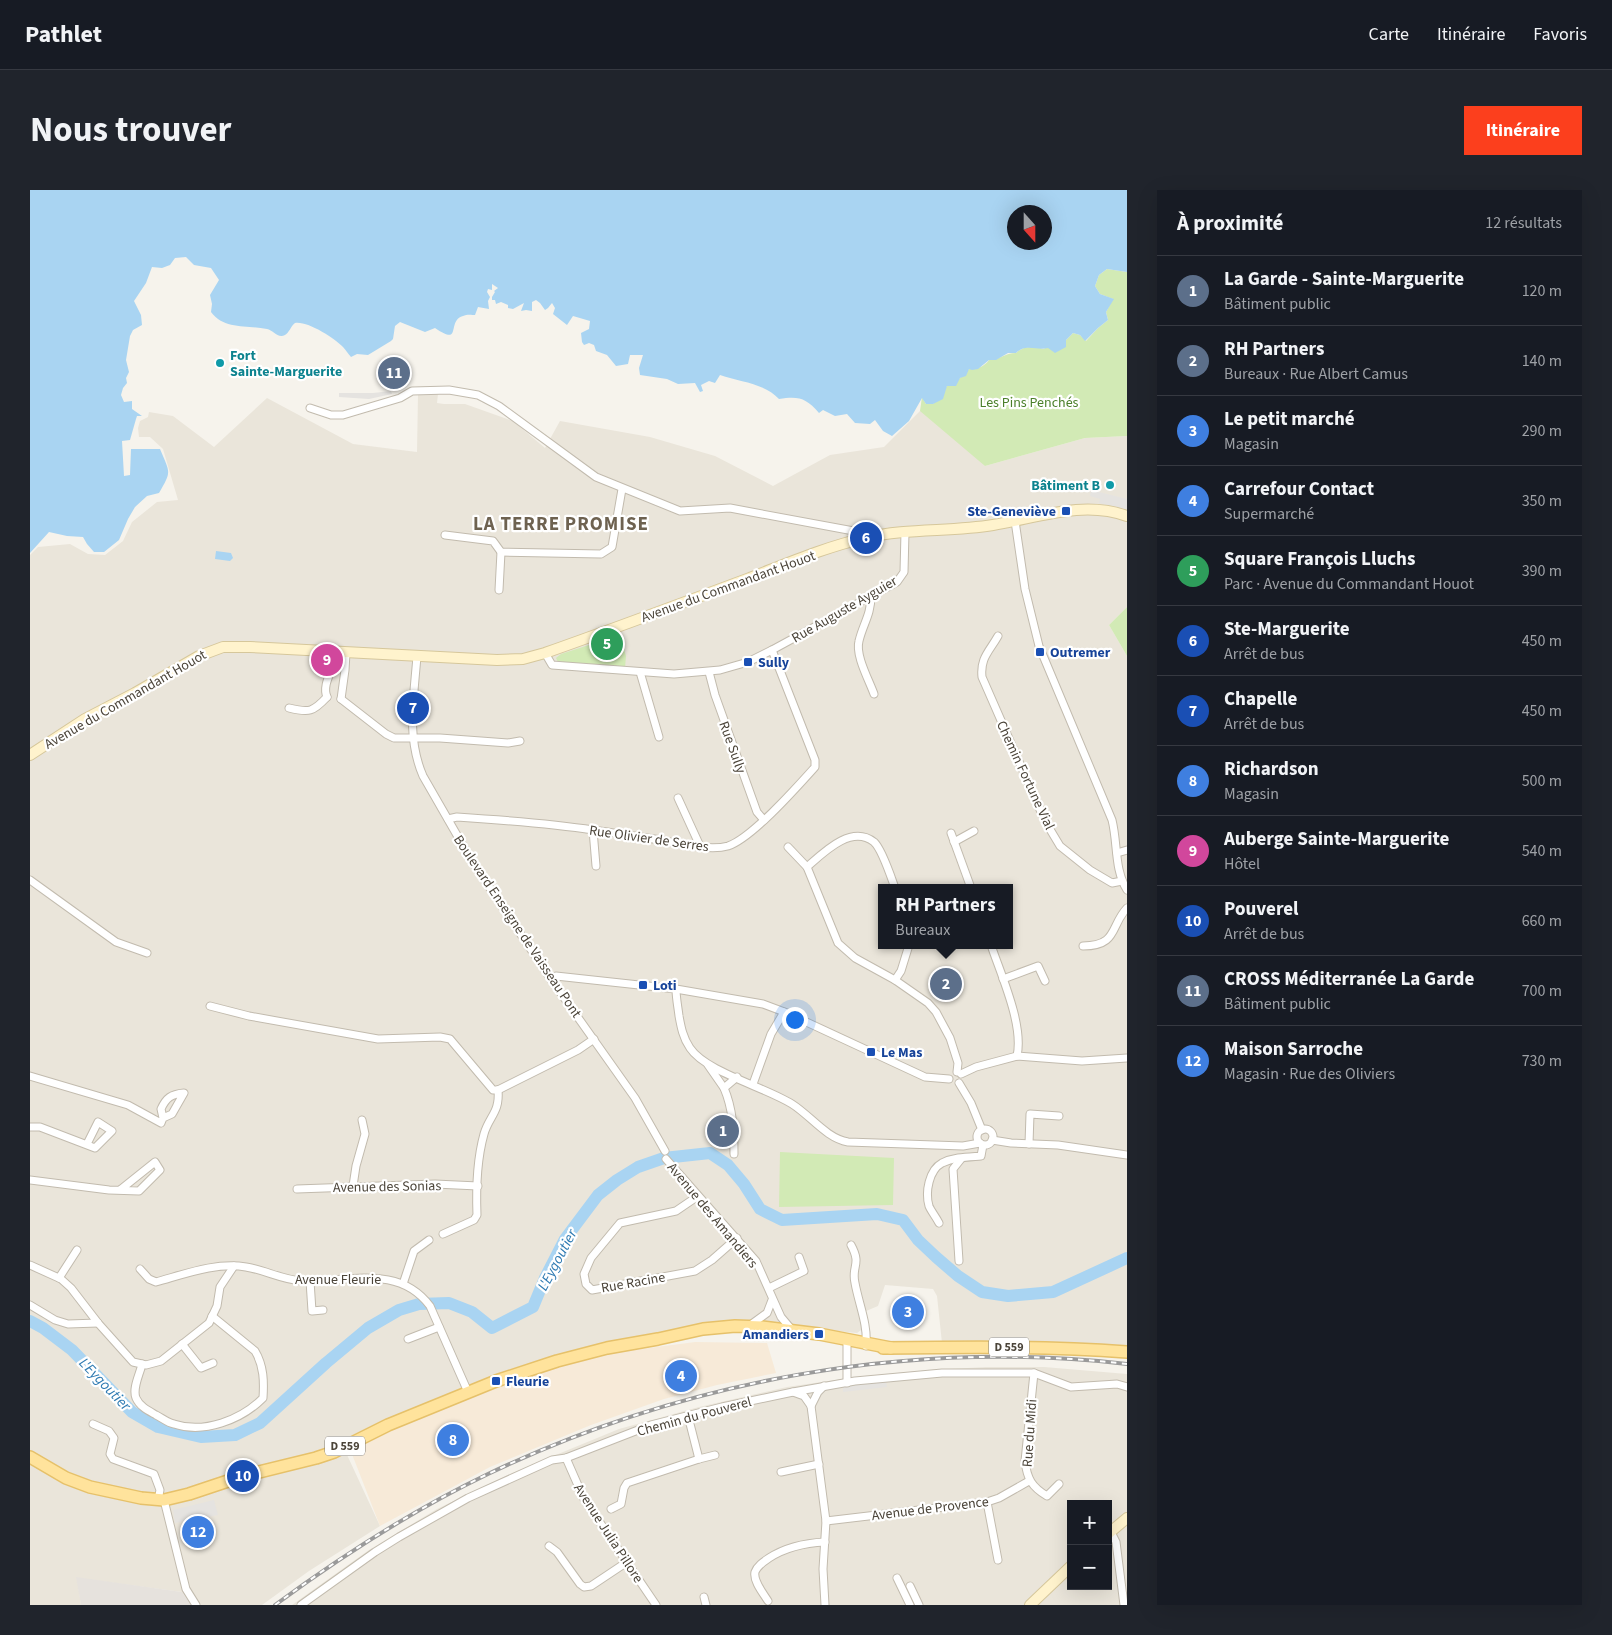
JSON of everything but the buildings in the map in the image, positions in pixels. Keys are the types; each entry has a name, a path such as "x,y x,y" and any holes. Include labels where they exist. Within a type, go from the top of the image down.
{"main road":[{"name":"Avenue du Commandant Houot","path":"30,755 86,719 209,651 232,646 497,660 523,659 545,653 805,557 862,538 905,532 964,528 1084,509 1101,509 1127,516"},
{"name":"D 559","path":"30,1457 75,1482 90,1487 141,1498 161,1500 184,1496 243,1476 334,1452 388,1424 506,1378 582,1354 720,1326 748,1326 891,1348 975,1346 1127,1352"},
{"name":"D 559","path":"658,1339 766,1329 793,1331 847,1342"},
{"path":"1112,1531 1127,1518"},
{"path":"1030,1605 1067,1570"}],"street":[{"path":"310,408 331,415 343,415 400,398 412,391 449,390 478,395 499,406 596,477 680,511 730,508 859,532 862,538"},
{"path":"501,552 600,554 612,548 622,489"},
{"path":"1015,521 1025,589 1038,646 1107,806 1115,832 1122,881 1127,890"},
{"name":"Rue Auguste Ayguier","path":"545,653 552,665 640,672 674,674 709,672 736,666 772,650 897,582 904,572 905,532"},
{"path":"445,535 493,541 501,552 499,590"},
{"path":"871,596 871,608 858,643 858,653 874,694"},
{"name":"Chemin Fortune Vial","path":"998,636 981,665 982,677 1045,820 1060,846 1090,870 1112,883 1122,881"},
{"name":"Rue Olivier de Serres","path":"448,819 458,817 525,821 675,844 719,848 729,846 740,840 764,820 816,767 815,760 772,650"},
{"path":"341,652 325,688 327,697 332,700 341,699 390,737 440,738 508,743 520,741"},
{"path":"341,652 346,670 341,699"},
{"name":"Boulevard Enseigne de Vaisseau Pont","path":"417,656 412,738 418,764 473,863 550,978 635,1098 665,1155"},
{"path":"640,672 659,736"},
{"name":"Rue Sully","path":"709,672 734,750 757,812 764,820"},
{"path":"289,708 309,711 319,706 327,697"},
{"path":"678,798 700,846"},
{"path":"593,830 596,866"},
{"path":"954,842 974,831"},
{"path":"951,833 970,884"},
{"path":"807,867 835,844 852,836 864,837 875,843 893,884"},
{"path":"788,847 807,867 838,943 855,958 895,980 921,998 936,1012 950,1038 962,1079 959,1083"},
{"path":"1117,853 1127,850"},
{"path":"30,880 116,942 147,953"},
{"path":"1083,946 1091,946 1106,940 1114,933 1127,908"},
{"path":"895,980 901,971 908,949"},
{"path":"992,949 1014,1011 1018,1045 1017,1056"},
{"path":"1002,979 1038,966 1045,981"},
{"path":"550,978 556,976 572,977 676,989 764,1004 925,1077 949,1079 952,1083 959,1083"},
{"path":"676,989 683,1035 696,1056 708,1064 792,1104 828,1133 842,1141 963,1146 989,1144 992,1140"},
{"path":"210,1006 249,1016 378,1039 440,1037 450,1039 493,1090 498,1090 578,1050 594,1039"},
{"path":"753,1084 771,1034 784,1012"},
{"path":"949,1079 951,1073 959,1073 1017,1056 1082,1061 1127,1058"},
{"path":"708,1064 729,1099 734,1154"},
{"path":"30,1076 128,1105 162,1121"},
{"path":"724,1088 737,1077"},
{"path":"959,1083 971,1103 982,1130"},
{"path":"443,1234 474,1220 477,1215 483,1139 499,1100 498,1090"},
{"path":"1029,1144 1030,1114 1059,1116"},
{"path":"353,1186 364,1134 362,1120"},
{"path":"30,1126 87,1144"},
{"path":"982,1130 990,1131 992,1140"},
{"path":"940,1223 930,1206 928,1193 930,1178 942,1163 966,1156 981,1156 982,1144 977,1136 982,1130"},
{"path":"992,1140 1058,1145 1127,1155"},
{"name":"Avenue des Amandiers","path":"665,1155 698,1196 756,1261 769,1288 772,1300 781,1317 793,1331"},
{"path":"960,1261 953,1169 966,1156"},
{"path":"30,1180 120,1190 139,1191 160,1170 155,1162 120,1190"},
{"name":"Avenue des Sonias","path":"297,1190 353,1186 435,1184 478,1186"},
{"name":"Rue Racine","path":"698,1196 676,1211 620,1223 591,1258 584,1274 586,1284 592,1290 695,1271 712,1260 736,1238"},
{"path":"403,1284 414,1251 430,1240"},
{"path":"850,1245 857,1260 854,1281 867,1328 867,1345"},
{"path":"60,1278 77,1250"},
{"path":"769,1288 804,1271 799,1258"},
{"path":"30,1265 60,1278 71,1288 98,1323 133,1362 146,1365 161,1361 210,1323 220,1287 234,1266"},
{"name":"Avenue Fleurie","path":"140,1269 156,1282 205,1268 234,1266 246,1267 292,1280 385,1278 403,1284 421,1295 430,1306 468,1392"},
{"path":"310,1281 312,1311 323,1310"},
{"path":"772,1300 767,1313 766,1329 780,1324 781,1317"},
{"path":"30,1305 55,1320 68,1324 98,1323"},
{"path":"142,1364 135,1391 136,1399 145,1409 174,1424 197,1427 228,1422 252,1409 263,1398 264,1379 260,1359 256,1351 212,1316"},
{"path":"408,1339 439,1327"},
{"path":"847,1342 847,1383"},
{"path":"182,1344 201,1368 213,1364"},
{"name":"Chemin du Pouverel","path":"301,1605 374,1552 460,1502 527,1470 552,1460 566,1458 651,1425 824,1386 942,1373 1034,1373 1071,1387 1117,1384 1127,1387"},
{"name":"Rue du Midi","path":"1034,1373 1025,1461 1026,1475 1040,1492 1047,1496 1059,1484"},
{"path":"811,1406 818,1392 824,1386"},
{"path":"793,1392 804,1396 811,1406 826,1521 822,1569 825,1605"},
{"path":"688,1416 699,1459"},
{"path":"93,1424 109,1431 114,1438 110,1454 112,1459 154,1474 186,1589 196,1605"},
{"path":"611,1509 621,1504 624,1488 627,1483 715,1455"},
{"name":"Avenue Julia Pillore","path":"566,1458 584,1499 656,1605"},
{"path":"781,1472 819,1464"},
{"name":"Avenue de Provence","path":"826,1521 987,1502 999,1498 1029,1480"},
{"path":"987,1502 998,1560"},
{"path":"1112,1536 1116,1542 1124,1605"},
{"path":"768,1601 755,1579 755,1571 760,1564 778,1552 794,1546 825,1542"},
{"path":"549,1546 557,1552 584,1587 591,1586 627,1562"},
{"path":"898,1578 910,1605"},
{"path":"910,1586 919,1605"},
{"path":"704,1597 706,1605"}],"shaded area":[{"path":"391,391 392,394 369,399 339,397 339,393"},
{"path":"438,394 437,403 465,404 513,421 545,448 560,421 650,437 715,456 773,486 830,455 884,447 920,411 935,404 985,466 1085,438 1127,436 1127,607 1109,625 1127,656 1127,1350 942,1343 937,1296 933,1289 885,1285 878,1306 859,1314 864,1328 857,1333 796,1327 716,1325 594,1346 520,1368 381,1422 342,1444 380,1526 309,1571 262,1605 191,1605 182,1592 77,1578 81,1605 30,1605 30,555 38,547 70,544 88,554 105,555 123,541 132,522 157,502 178,500 163,449 150,437 139,437 138,428 140,421 148,417 149,412 173,416 214,447 267,398 353,444 417,452 418,395"},
{"path":"1091,490 1127,499 1127,510 1099,503 1100,499 1090,496"},
{"path":"695,1342 767,1343 776,1373 717,1385 664,1399 591,1425 490,1467 380,1526 350,1449 387,1429 534,1374 596,1355"},
{"path":"986,1367 1044,1367 1127,1374 1127,1605 292,1605 369,1550 437,1509 512,1473 619,1429 699,1407 787,1387 856,1377"},
{"path":"886,1381 887,1387 843,1392 843,1386"},
{"path":"214,1500 218,1515 175,1523 173,1510"},
{"path":"76,1577 182,1592 191,1605 81,1605"}],"green space":[{"name":"Les Pins Penchés","path":"1107,269 1127,272 1127,436 1085,438 985,466 920,411 922,397 926,404 933,404 947,386 960,378 969,369 980,367 989,360 1016,353 1026,348 1036,347 1043,349 1066,340 1073,333 1080,335 1086,341 1108,320 1106,312 1113,299 1100,294 1095,286 1099,275"},
{"path":"1127,607 1127,656 1109,625"},
{"path":"620,635 626,656 625,668 558,662 556,658 561,654"},
{"path":"780,1152 894,1158 893,1205 779,1207"}],"water":[{"path":"30,190 1127,190 1127,272 1107,269 1099,275 1095,286 1100,294 1114,299 1106,312 1108,320 1085,341 1080,335 1073,333 1066,340 1066,347 1055,353 1048,348 1024,348 1016,353 1008,353 996,360 989,360 978,369 969,369 966,376 960,378 956,386 947,386 943,399 933,404 926,404 922,398 909,421 892,436 883,431 875,420 870,424 855,423 847,414 835,416 823,410 819,413 802,399 779,399 759,386 720,375 715,383 709,381 701,385 703,391 700,392 695,383 678,384 667,379 640,375 639,368 643,355 630,355 628,364 616,366 607,355 596,351 594,345 589,343 584,345 582,342 581,333 589,329 590,321 573,316 567,325 553,314 555,308 552,303 545,310 536,300 532,302 532,311 521,311 524,303 513,309 508,308 508,305 501,302 496,304 492,297 494,291 498,288 492,284 492,290 488,289 487,292 490,297 488,301 489,309 478,307 475,315 466,315 458,319 452,334 449,335 435,328 425,332 400,322 395,326 391,341 368,355 357,354 351,357 334,339 300,323 295,323 286,334 280,336 267,329 237,326 223,322 211,312 210,295 219,280 211,268 194,265 186,257 175,258 170,265 162,268 152,267 146,283 134,301 141,315 142,325 133,330 130,336 126,360 129,372 126,378 127,383 121,395 124,402 132,401 132,409 142,416 137,416 130,440 122,441 124,476 130,475 131,449 160,449 168,468 168,476 159,493 147,496 135,507 119,540 104,552 94,552 83,537 49,532 30,553"},
{"path":"216,551 231,553 233,558 230,561 215,559"}],"waterway":[{"name":"L'Eygoutier","path":"30,1321 43,1328 72,1350 132,1412 158,1427 201,1437 235,1435 260,1423 368,1328 399,1310 419,1304 449,1303 472,1312 492,1328 533,1307 565,1239 598,1195 638,1167 664,1158 710,1153 728,1165 744,1184 760,1209 782,1220 877,1214 903,1220 918,1240 936,1257 958,1276 982,1292 1008,1296 1053,1292 1127,1258"}],"railway":[{"path":"275,1605 326,1568 379,1534 488,1474 563,1441 640,1414 720,1391 800,1374 881,1363 963,1357 1045,1358 1127,1364"}],"place":[{"name":"Fort Sainte-Marguerite","path":"220,363"},
{"name":"CROSS Méditerranée La Garde","path":"394,373"},
{"name":"Bâtiment B","path":"1110,485"},
{"name":"Ste-Geneviève","path":"1066,511"},
{"name":"Ste-Marguerite","path":"866,538"},
{"name":"Square François Lluchs","path":"607,644"},
{"name":"Outremer","path":"1040,652"},
{"name":"Auberge Sainte-Marguerite","path":"327,660"},
{"name":"Sully","path":"748,662"},
{"name":"Chapelle","path":"413,708"},
{"name":"RH Partners","path":"946,984"},
{"name":"Loti","path":"643,985"},
{"name":"Le Mas","path":"871,1052"},
{"name":"La Garde - Sainte-Marguerite","path":"723,1131"},
{"name":"Le petit marché","path":"908,1312"},
{"name":"Amandiers","path":"819,1334"},
{"name":"Carrefour Contact","path":"681,1376"},
{"name":"Fleurie","path":"496,1381"},
{"name":"Richardson","path":"453,1440"},
{"name":"Pouverel","path":"243,1476"},
{"name":"Maison Sarroche","path":"198,1532"}],"district":[{"name":"LA TERRE PROMISE","path":"561,523"}]}
